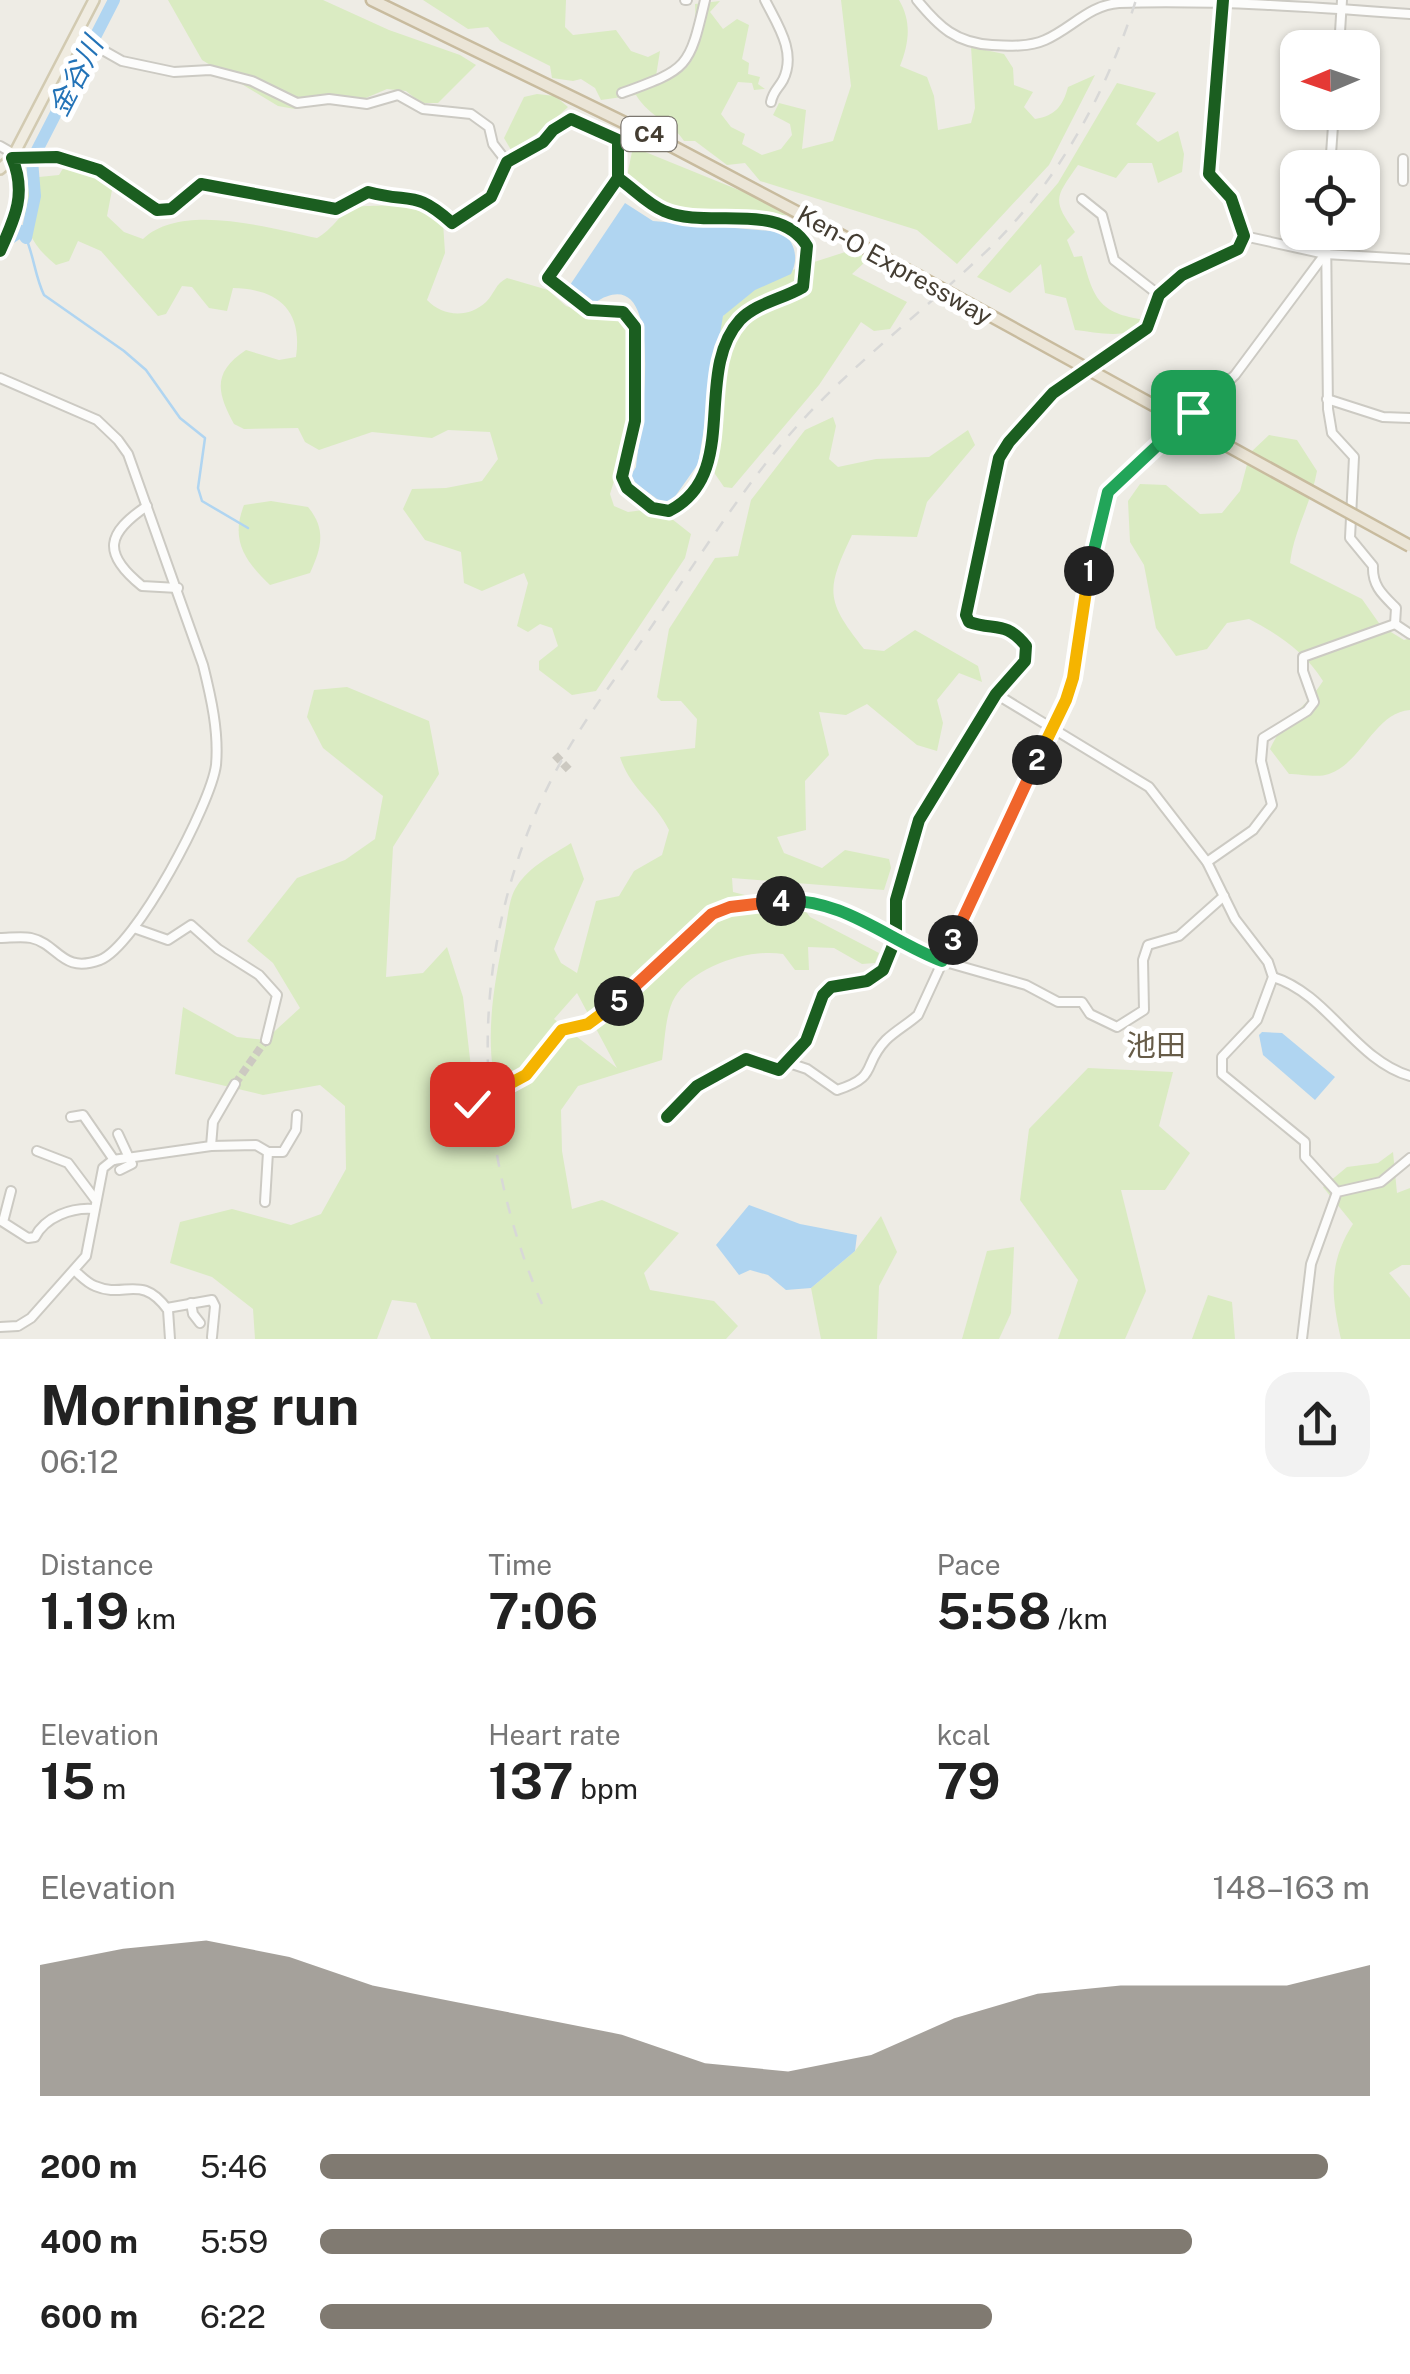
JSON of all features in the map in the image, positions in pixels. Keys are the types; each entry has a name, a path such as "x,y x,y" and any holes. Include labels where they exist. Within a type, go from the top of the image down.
{"highway":[{"name":"Ken-O Expressway","path":"372,0 666,142 1410,546"}],"main road":[{"path":"0,169 13,156 94,0"}],"street":[{"path":"622,93 665,78 686,63 705,0"},
{"path":"765,0 786,43 783,79 772,92 771,102"},
{"path":"918,0 940,28 955,37 987,45 1020,46 1048,39 1104,5 1223,0 1342,5 1410,14"},
{"path":"667,1118 697,1086 746,1059 774,1070 789,1063 806,1040 823,996 844,982 876,977 884,970 896,938 896,900 919,820 996,694 1026,661 1026,646 1005,627 978,625 969,622 966,615 999,458 1053,393 1147,328 1159,296 1199,264 1238,250 1244,236 1230,198 1209,174 1223,0"},
{"path":"1340,30 1342,5"},
{"path":"76,36 122,61 174,72 210,70 252,82 296,103 329,99 367,104 398,95 423,109 472,114 488,127 507,162"},
{"path":"0,146 13,156 57,157 99,170 158,210 170,210 201,184 336,209 368,192 428,202 452,223 491,197 507,162 543,142 553,130 572,119 618,140 618,178 548,278 589,310 623,312 634,327 636,421 622,477 627,488 652,508 669,511 691,497 709,461 721,366 737,324 754,310 803,287 808,246 794,231 773,221 713,220 664,212 618,178"},
{"path":"0,251 20,203 13,156"},
{"path":"1402,181 1406,162"},
{"path":"1082,199 1102,214 1114,260 1159,296"},
{"path":"1244,236 1325,254 1410,259"},
{"path":"1325,250 1327,398 1332,433 1354,457 1350,538 1373,566 1372,580 1379,591 1396,608 1394,624"},
{"path":"789,1063 807,1069 837,1090 866,1078 887,1038 918,1015 1066,700 1108,492 1235,375 1325,254"},
{"path":"0,378 97,420 128,454 178,588 212,701 216,767 206,804 134,928 112,953 82,964 63,961 34,938 0,938"},
{"path":"1327,398 1384,417 1410,418"},
{"path":"147,506 122,522 114,533 115,553 142,586 178,588"},
{"path":"1394,624 1410,634"},
{"path":"1207,862 1254,830 1272,804 1260,749 1263,738 1307,711 1314,702 1303,672 1304,657 1394,624"},
{"path":"996,694 1149,787 1207,862 1235,919 1268,962 1274,977 1341,1024 1378,1060 1410,1076"},
{"path":"472,1104 526,1075 562,1030 588,1024 617,1002 692,930 722,909 802,900 849,914 942,961 1026,984 1058,1002 1082,1002 1090,1014 1116,1027 1144,1010 1143,960 1148,945 1179,936 1224,896"},
{"path":"134,928 168,940 191,924 218,949 259,975 277,995 266,1040"},
{"path":"1274,977 1258,1020 1222,1057 1222,1074 1305,1142 1305,1157 1336,1192"},
{"path":"212,1146 213,1122 235,1084"},
{"path":"71,1117 83,1115 114,1160"},
{"path":"0,1327 18,1326 30,1318 86,1256 103,1168 114,1160 212,1146 256,1144 268,1152 282,1152 296,1130 297,1115"},
{"path":"118,1134 131,1159 128,1168 120,1170"},
{"path":"37,1152 68,1163 95,1204"},
{"path":"265,1202 268,1152"},
{"path":"1336,1192 1381,1182 1410,1158"},
{"path":"10,1191 3,1222 28,1238 34,1237 43,1223 95,1204"},
{"path":"1302,1339 1311,1264 1336,1192"},
{"path":"75,1271 100,1288 141,1287 166,1308 170,1339"},
{"path":"192,1302 200,1323"},
{"path":"166,1308 214,1302 212,1337"}],"green space":[{"path":"168,0 323,0 476,65 438,103 421,103 406,91 387,89 361,100 322,95 295,109 278,106 202,60"},
{"path":"423,0 566,0 565,27 573,35 616,30 631,51 648,57 660,51 656,76 662,81 685,69 692,60 695,4 720,1 710,12 723,29 737,19 749,25 742,59 749,63 748,74 760,77 758,84 765,89 754,90 752,83 738,82 721,114 731,127 745,134 742,144 762,155 781,149 792,135 790,124 773,115 779,103 806,110 802,149 833,141 851,86 841,0 899,0 908,33 900,66 927,77 938,130 971,123 975,108 971,47 1004,54 1013,68 1014,85 1033,92 1024,107 1035,119 1057,109 1068,87 1095,75 1049,165 957,264 917,230 760,181 745,163 727,165 695,141 684,141 636,95 601,100 595,88 581,79 552,78 550,66 500,41 488,27 468,29"},
{"path":"1117,83 1156,93 1136,124 1158,142 1178,131 1184,154 1182,172 1158,183 1152,163 1128,163 1116,178 1078,165 1061,192 1062,212 1075,232 1067,240 1074,257 1082,256 1100,302 1117,313 1145,320 1131,331 1113,334 1075,330 1066,298 1045,293 1041,264 1010,293 977,277 1058,183"},
{"path":"555,96 568,107 543,130 511,150 504,138 524,97"},
{"path":"633,147 793,215 722,215 682,209 661,212 627,176"},
{"path":"65,165 100,180 112,190 107,216 124,232 143,239 160,228 203,220 251,224 317,238 352,207 412,205 443,222 445,253 427,300 440,309 455,313 471,311 486,302 507,278 548,290 566,306 581,311 615,302 629,326 631,405 628,436 610,494 614,506 628,512 658,508 691,534 685,558 596,691 572,695 539,670 539,661 558,646 552,628 540,624 528,632 517,626 528,583 524,573 482,591 464,583 461,552 425,540 403,509 412,489 482,481 498,459 490,432 448,430 432,438 372,432 319,450 305,442 298,428 244,429 234,424 221,392 223,374 246,350 279,360 296,357 291,314 274,298 249,289 233,288 227,311 209,308 192,287 182,286 166,314 158,316 101,251 78,241 69,261 56,265 31,237 25,204 29,178 59,175"},
{"path":"851,250 864,251 865,262 852,274 907,302 890,329 874,331 861,322 819,385 732,488 724,487 715,474 710,390 713,346 726,312 767,281"},
{"path":"833,417 836,426 829,459 838,467 876,459 929,457 968,430 975,445 927,502 917,537 852,535 837,570 834,595 842,619 864,649 884,651 915,630 978,666 982,682 959,673 937,700 943,723 937,751 917,745 867,704 846,715 819,712 829,755 805,781 806,830 777,837 784,853 822,868 845,850 889,859 891,868 884,890 732,878 733,892 805,910 810,917 879,953 875,963 862,964 834,948 808,947 809,970 795,970 783,954 769,953 739,957 708,969 683,986 675,997 667,1019 662,1060 578,1086 561,1110 562,1151 572,1209 602,1200 679,1233 644,1273 650,1290 714,1301 738,1326 726,1339 431,1339 416,1303 392,1300 377,1339 255,1339 253,1309 212,1277 170,1263 180,1222 232,1209 291,1225 321,1214 346,1169 345,1106 320,1085 263,1095 175,1074 183,1007 237,1037 265,1040 300,1008 273,963 247,941 297,878 345,860 375,839 383,796 323,748 307,717 314,690 347,687 429,721 439,774 393,847 386,977 423,973 447,947 463,997 476,1112 501,1105 492,1062 491,1018 514,891 535,867 571,843 584,879 554,949 561,963 577,973 596,901 619,896 634,871 662,855 669,830 630,778 620,757 695,748 697,719 681,701 661,701 657,697 669,629 715,558 738,556 751,500 805,430","holes":["577,993 617,1068 554,1019"]},
{"path":"1269,435 1297,440 1317,471 1290,563 1362,599 1381,626 1404,640 1410,638 1410,710 1387,720 1341,768 1325,775 1289,774 1270,749 1323,681 1308,661 1249,619 1227,623 1207,649 1176,656 1156,628 1144,565 1130,542 1128,501 1140,484 1166,485 1200,514 1222,513 1240,491 1250,453"},
{"path":"271,501 308,507 318,524 320,540 310,573 270,585 242,549 239,529 244,505"},
{"path":"1088,1068 1173,1072 1159,1126 1190,1153 1165,1190 1121,1190 1146,1291 1125,1339 1058,1339 1078,1280 1020,1200 1029,1129"},
{"path":"1393,1152 1397,1193 1410,1188 1410,1265 1389,1273 1410,1298 1410,1339 1341,1339 1334,1280 1339,1252 1353,1224 1323,1187 1347,1167 1378,1163"},
{"path":"881,1216 897,1252 879,1286 877,1339 821,1339 811,1288 855,1251"},
{"path":"1014,1247 1011,1313 999,1339 962,1339 987,1251"},
{"path":"1208,1295 1232,1302 1235,1339 1192,1339"}],"water":[{"path":"625,203 653,221 783,232 794,252 791,274 755,290 723,316 698,464 674,498 664,504 635,483 631,475 636,467 642,422 645,355 642,325 633,303 618,294 594,303 570,285"},
{"path":"1282,1033 1335,1077 1315,1100 1263,1055 1259,1035"},
{"path":"749,1205 800,1224 857,1235 855,1251 811,1288 786,1290 768,1275 750,1270 739,1275 716,1245"}],"waterway":[{"name":"金谷川","path":"0,245 21,231 26,238 35,196 32,160 114,0"},
{"path":"26,238 44,295 146,370 180,418 205,438 198,488 202,501 248,528"}],"tunnel":[{"path":"555,755 570,771"},
{"path":"235,1084 266,1040"}],"railway":[{"path":"542,1304 517,1236 499,1166 490,1095 488,1024 495,953 510,884 534,816 588,717 770,458 833,389 1005,232 1053,172 1109,72 1136,0"}],"cycle path":[{"path":"667,1117 697,1086 746,1059 779,1070 806,1041 823,995 831,987 867,981 883,970 896,938 896,900 919,820 996,694 1025,661 1026,646 1019,638 999,628 969,622 966,615 999,458 1053,393 1147,328 1159,295 1182,275 1238,249 1244,236 1231,198 1209,174 1223,0"},
{"path":"0,251 19,194 12,158 57,157 99,170 157,210 171,209 201,184 336,209 368,192 420,201 452,223 491,197 507,162 543,142 571,119 618,140 618,178 548,278 589,310 623,312 635,327 635,421 622,477 627,488 652,508 669,511 691,494 704,473 726,342 746,314 803,287 807,246 795,232 779,224 681,216 664,211 618,178"}],"district":[{"name":"池田","path":"1156,1045"}],"route":[{"path":"472,1104 526,1075 562,1030 588,1024 617,1002 692,930 722,909 802,900 849,914 942,961 1066,700 1108,492 1193,412"}]}
